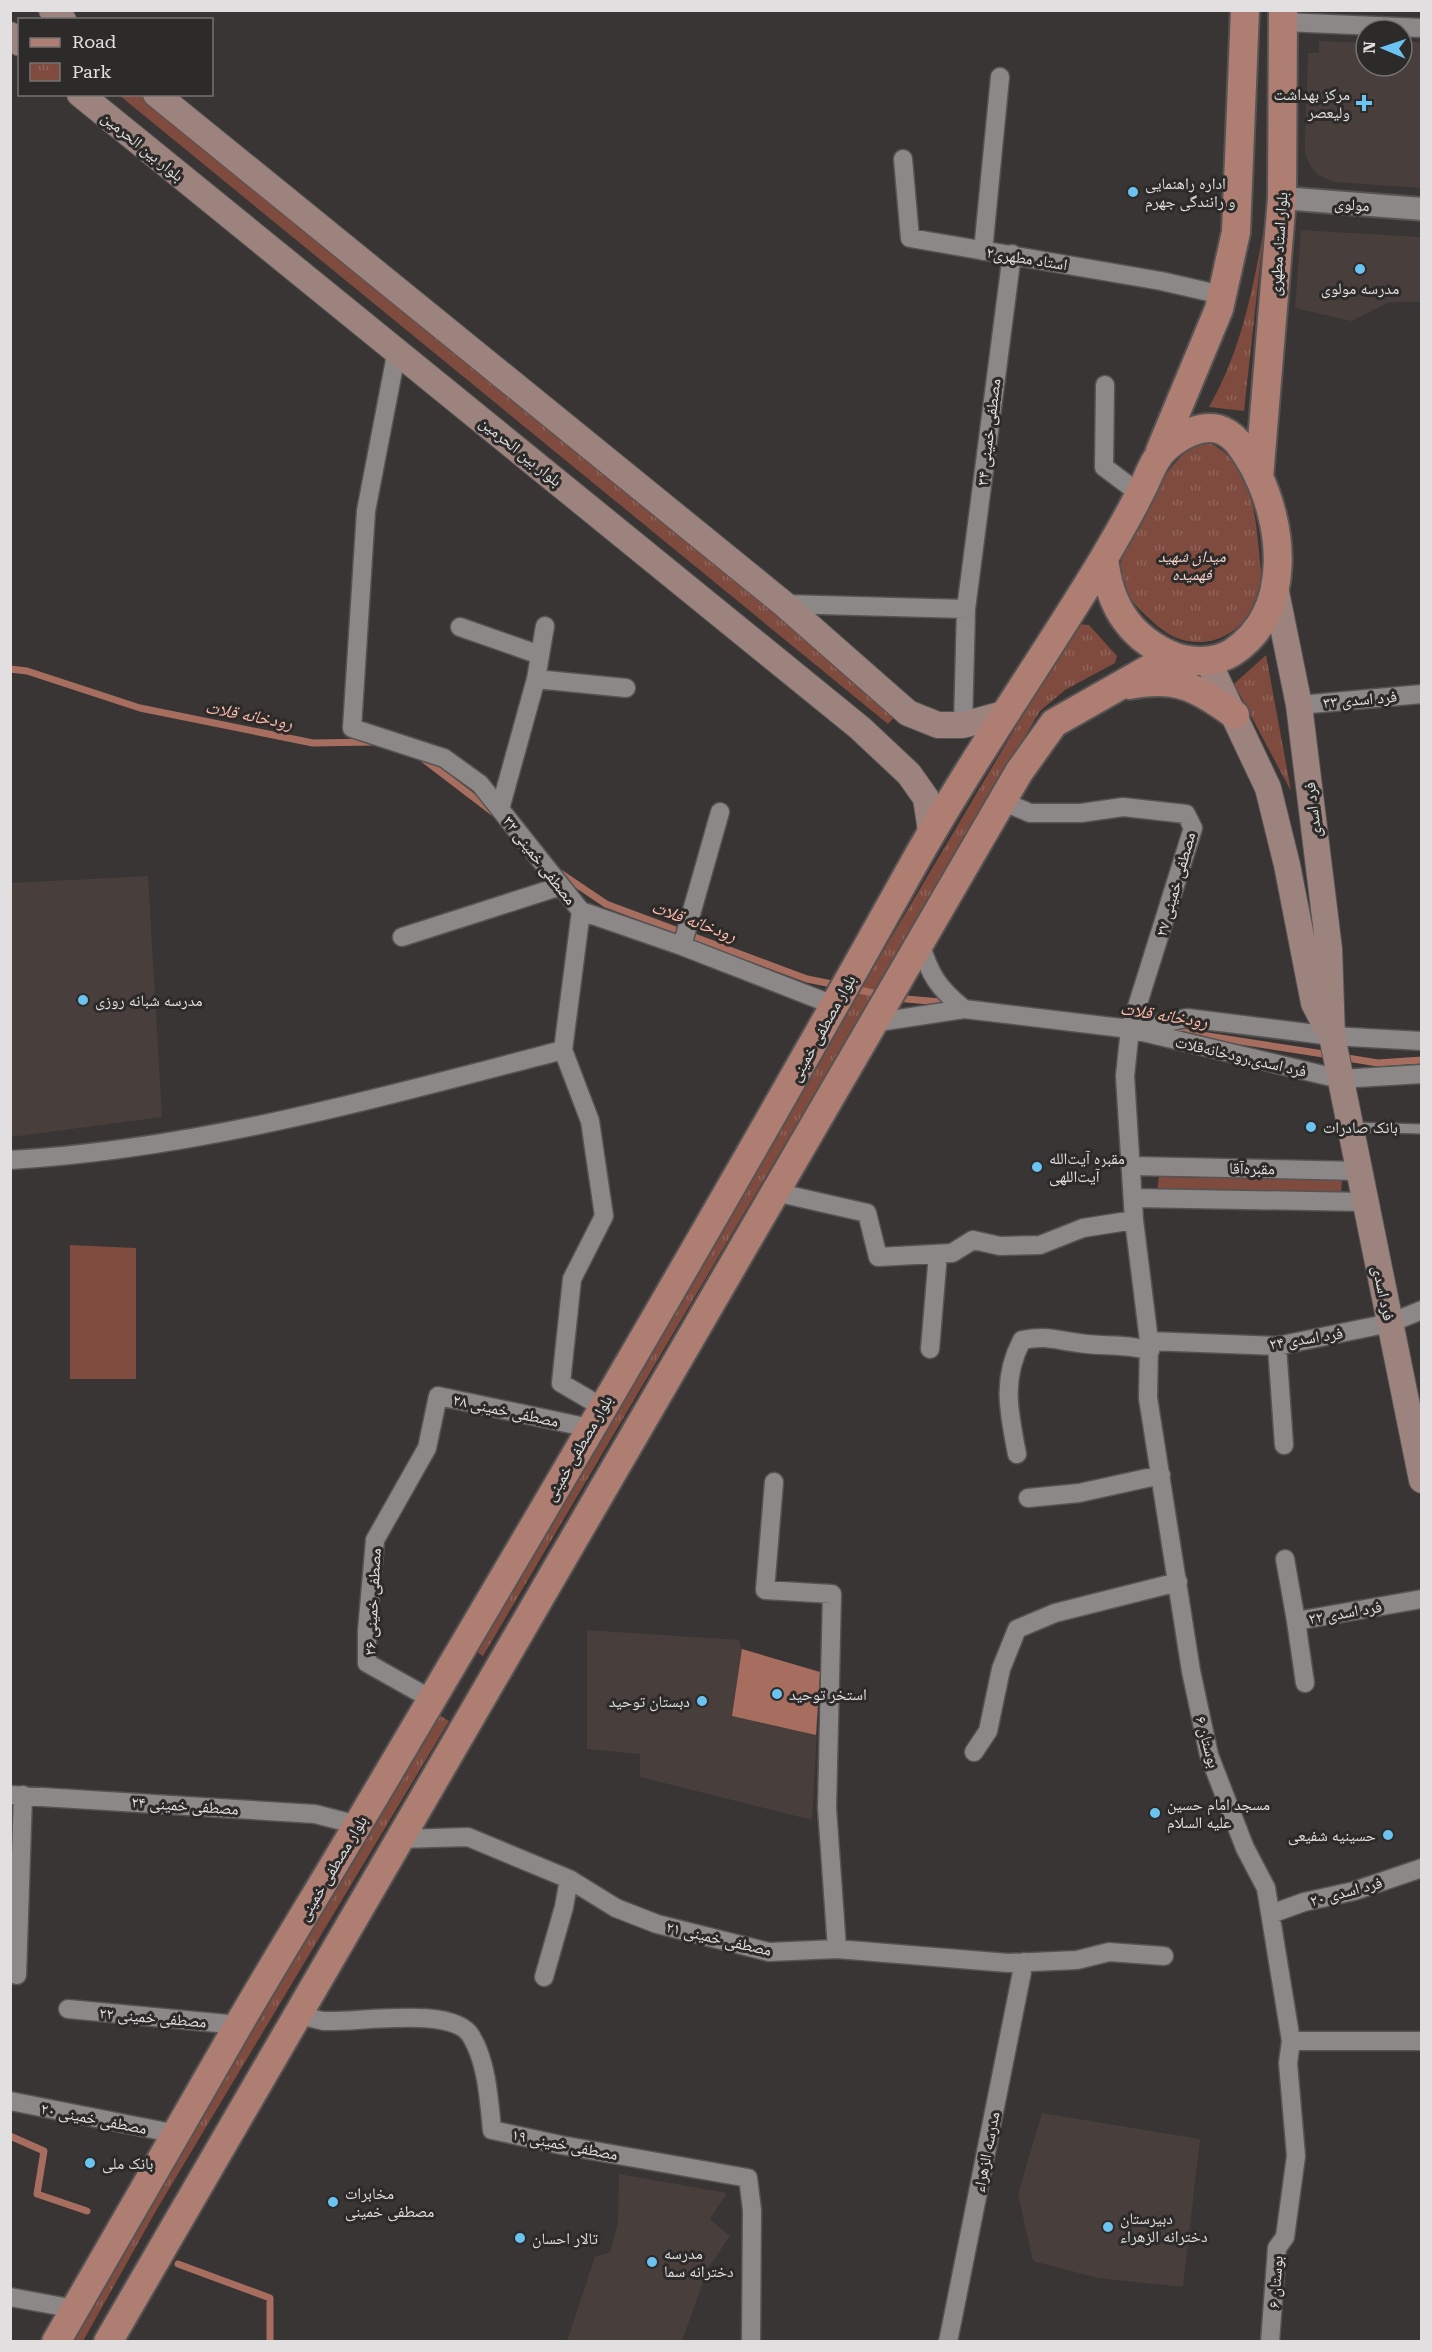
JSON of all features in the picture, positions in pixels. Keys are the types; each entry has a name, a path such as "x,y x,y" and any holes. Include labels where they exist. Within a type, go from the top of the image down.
{"main road":[{"path":"1160,451 1185,435 1200,429 1214,428 1227,432 1238,442 1269,500 1277,541 1275,587 1264,620 1254,634 1237,650 1221,659 1172,656 1136,632 1122,617 1108,587 1104,558 1140,494 1160,451 1219,309 1236,232 1245,10"},
{"name":"بلوار استاد مطهری","path":"1259,478 1282,198 1283,16"},
{"name":"بلوار بین الحرمین","path":"82,96 884,749 909,774 926,798 931,831"},
{"path":"158,96 784,604 908,713 938,725 963,725 1007,713"},
{"name":"بلوار مصطفی خمینی","path":"56,2342 836,1005 931,831 1104,558"},
{"name":"فرد اسدی","path":"1275,587 1299,705 1329,949 1332,1036 1350,1127 1357,1202 1416,1423 1422,1480"},
{"path":"108,2342 1002,801 1054,723 1172,656"},
{"name":"فرد اسدی","path":"1208,660 1268,788 1287,865 1314,1003 1332,1036"},
{"path":"1115,687 1153,680 1177,684 1203,692 1235,715"},
{"path":"884,749 908,713"},
{"path":"448,1669 484,1692"}],"street":[{"path":"1283,16 1422,28"},
{"path":"983,251 1000,76"},
{"name":"استاد مطهری۲","path":"903,159 910,238 1012,254 1222,295"},
{"name":"مولوی","path":"1282,198 1422,209"},
{"name":"مصطفی خمینی ۳۴","path":"963,725 966,609 1012,254"},
{"name":"مصطفی خمینی ۳۲","path":"396,350 366,511 352,728 444,758 480,784 580,911 682,946 836,1005"},
{"path":"1105,385 1104,467 1140,494"},
{"path":"784,604 966,609"},
{"name":"مصطفی خمینی ۳۲","path":"500,808 536,679 545,626"},
{"path":"460,627 540,655"},
{"path":"536,679 626,688"},
{"name":"فرد اسدی ۳۳","path":"1299,705 1422,694"},
{"name":"مصطفی خمینی ۲۷","path":"1002,801 1029,813 1081,813 1123,807 1186,814 1193,828 1130,1029"},
{"path":"682,946 720,812"},
{"path":"402,937 561,886"},
{"path":"580,911 563,1050 590,1121 604,1216 572,1279 561,1383 596,1417"},
{"path":"920,944 931,975 944,993 964,1010"},
{"path":"775,1192 867,1213 878,1257 952,1253 973,1240 1000,1246 1040,1245 1083,1228 1134,1220 1125,1076 1130,1029 964,1010 873,1022"},
{"name":"فرد اسدی،رودخانه‌قلات","path":"1130,1029 1187,1018 1332,1036 1422,1041"},
{"name":"فرد اسدی،رودخانه‌قلات","path":"1130,1029 1340,1079 1422,1074"},
{"path":"10,1160 85,1156 284,1122 563,1050"},
{"name":"مقبره‌آقا","path":"1132,1166 1355,1170"},
{"path":"1154,1166 1154,1198"},
{"name":"مقبره‌آقا","path":"1134,1198 1357,1202"},
{"name":"بوستان ۶","path":"1134,1220 1138,1238 1149,1346 1148,1398 1191,1671 1209,1755 1245,1848 1266,1888 1291,2041 1288,2063 1296,2156 1285,2237 1277,2248 1270,2342"},
{"path":"930,1349 938,1254"},
{"name":"فرد اسدی ۲۴","path":"1017,1454 1009,1413 1007,1382 1022,1340 1043,1336 1079,1344 1138,1347 1277,1346 1390,1323 1422,1310"},
{"path":"1277,1346 1284,1445"},
{"name":"مصطفی خمینی ۲۸","path":"375,1540 427,1448 438,1396 596,1417"},
{"path":"1028,1498 1078,1493 1161,1475"},
{"path":"774,1482 765,1590 832,1594 827,1808 837,1949"},
{"name":"مصطفی خمینی ۲۶","path":"375,1540 367,1631 368,1663 431,1699"},
{"name":"فرد اسدی ۲۲","path":"1285,1559 1296,1621 1422,1599"},
{"path":"974,1752 988,1731 1001,1669 1017,1629 1055,1613 1178,1582"},
{"path":"1296,1621 1305,1683"},
{"path":"17,1795 17,1975"},
{"name":"مصطفی خمینی ۲۴","path":"17,1795 315,1814 358,1825"},
{"name":"مصطفی خمینی ۲۱","path":"400,1839 468,1837 569,1879 616,1908 657,1924 769,1952 837,1949 914,1957 1024,1962 1077,1960 1109,1952 1164,1956"},
{"name":"فرد اسدی ۲۰","path":"1271,1914 1304,1902 1354,1891 1422,1868"},
{"path":"544,1977 564,1907 569,1879"},
{"name":"مدرسه الزهراء","path":"948,2342 1024,1962"},
{"name":"مصطفی خمینی ۲۲","path":"68,2009 239,2025"},
{"name":"مصطفی خمینی ۱۹","path":"298,2014 323,2021 425,2017 459,2027 471,2034 487,2082 492,2130 561,2145 748,2178 752,2210 751,2342"},
{"path":"1291,2041 1422,2041"},
{"name":"مصطفی خمینی ۲۰","path":"10,2102 177,2134"},
{"path":"10,2297 75,2309"}],"lane":[{"path":"1350,1127 1422,1129"}],"shaded area":[{"name":"مرکز بهداشت ولیعصر","path":"1319,41 1354,42 1354,78 1414,78 1414,42 1421,42 1421,188 1334,182 1318,175 1311,167 1305,154 1308,53 1319,53"},
{"name":"مدرسه مولوی","path":"1301,230 1421,237 1421,302 1389,302 1351,321 1295,308"},
{"name":"مدرسه شبانه روزی","path":"148,876 162,1117 11,1137 11,883"},
{"name":"دبستان توحید","path":"587,1630 739,1640 742,1649 820,1672 812,1820 640,1777 640,1754 587,1749"},
{"name":"استخر توحید","path":"742,1649 820,1672 816,1735 732,1716"},
{"name":"دبیرستان دخترانه الزهراء","path":"1042,2113 1200,2139 1183,2287 1098,2278 1033,2261 1018,2194"},
{"name":"مدرسه دخترانه سما","path":"619,2174 727,2193 710,2219 730,2236 708,2268 682,2341 567,2341 595,2257 610,2252 618,2223"}],"green space":[{"path":"120,96 142,96 589,452 896,715 888,724"},
{"path":"1264,229 1244,411 1209,407 1229,364 1244,321"},
{"name":"میدان شهید فهمیده","path":"1203,440 1231,458 1247,486 1255,518 1261,582 1257,602 1246,619 1230,633 1212,641 1195,642 1175,637 1153,622 1128,595 1120,575 1128,542 1150,499 1177,460"},
{"path":"1077,624 1089,625 1117,656 1115,663 1065,690 1040,711 483,1656 470,1648"},
{"path":"1266,655 1291,791 1234,684"},
{"path":"1159,1177 1342,1180 1341,1194 1157,1191"},
{"path":"70,1245 136,1248 136,1379 70,1379"},
{"path":"436,1713 449,1721 157,2209 83,2341 66,2342"}],"waterway":[{"name":"رودخانه قلات","path":"10,669 27,671 140,708 313,743 372,742"},
{"name":"رودخانه قلات","path":"422,758 494,813"},
{"name":"رودخانه قلات","path":"560,873 606,904 807,979 837,985"},
{"name":"رودخانه قلات","path":"851,988 881,995"},
{"name":"رودخانه قلات","path":"895,998 952,1003"},
{"name":"رودخانه قلات","path":"1169,1030 1330,1055"},
{"name":"رودخانه قلات","path":"1341,1057 1378,1063 1422,1060"},
{"path":"10,2136 44,2151 37,2194 87,2211"},
{"path":"178,2264 270,2298 270,2342"}],"place":[{"name":"مرکز بهداشت ولیعصر","path":"1364,103"},
{"name":"اداره راهنمایی و رانندگی جهرم","path":"1133,192"},
{"name":"مدرسه مولوی","path":"1360,269"},
{"name":"مدرسه شبانه روزی","path":"83,1000"},
{"name":"بانک صادرات","path":"1311,1127"},
{"name":"مقبره آیت‌الله آیت‌اللهی","path":"1037,1167"},
{"name":"استخر توحید","path":"777,1694"},
{"name":"دبستان توحید","path":"702,1701"},
{"name":"مسجد امام حسین علیه السلام","path":"1155,1813"},
{"name":"حسینیه شفیعی","path":"1388,1835"},
{"name":"بانک ملی","path":"90,2163"},
{"name":"مخابرات مصطفی خمینی","path":"333,2202"},
{"name":"دبیرستان دخترانه الزهراء","path":"1108,2227"},
{"name":"تالار احسان","path":"520,2238"},
{"name":"مدرسه دخترانه سما","path":"652,2262"}]}
